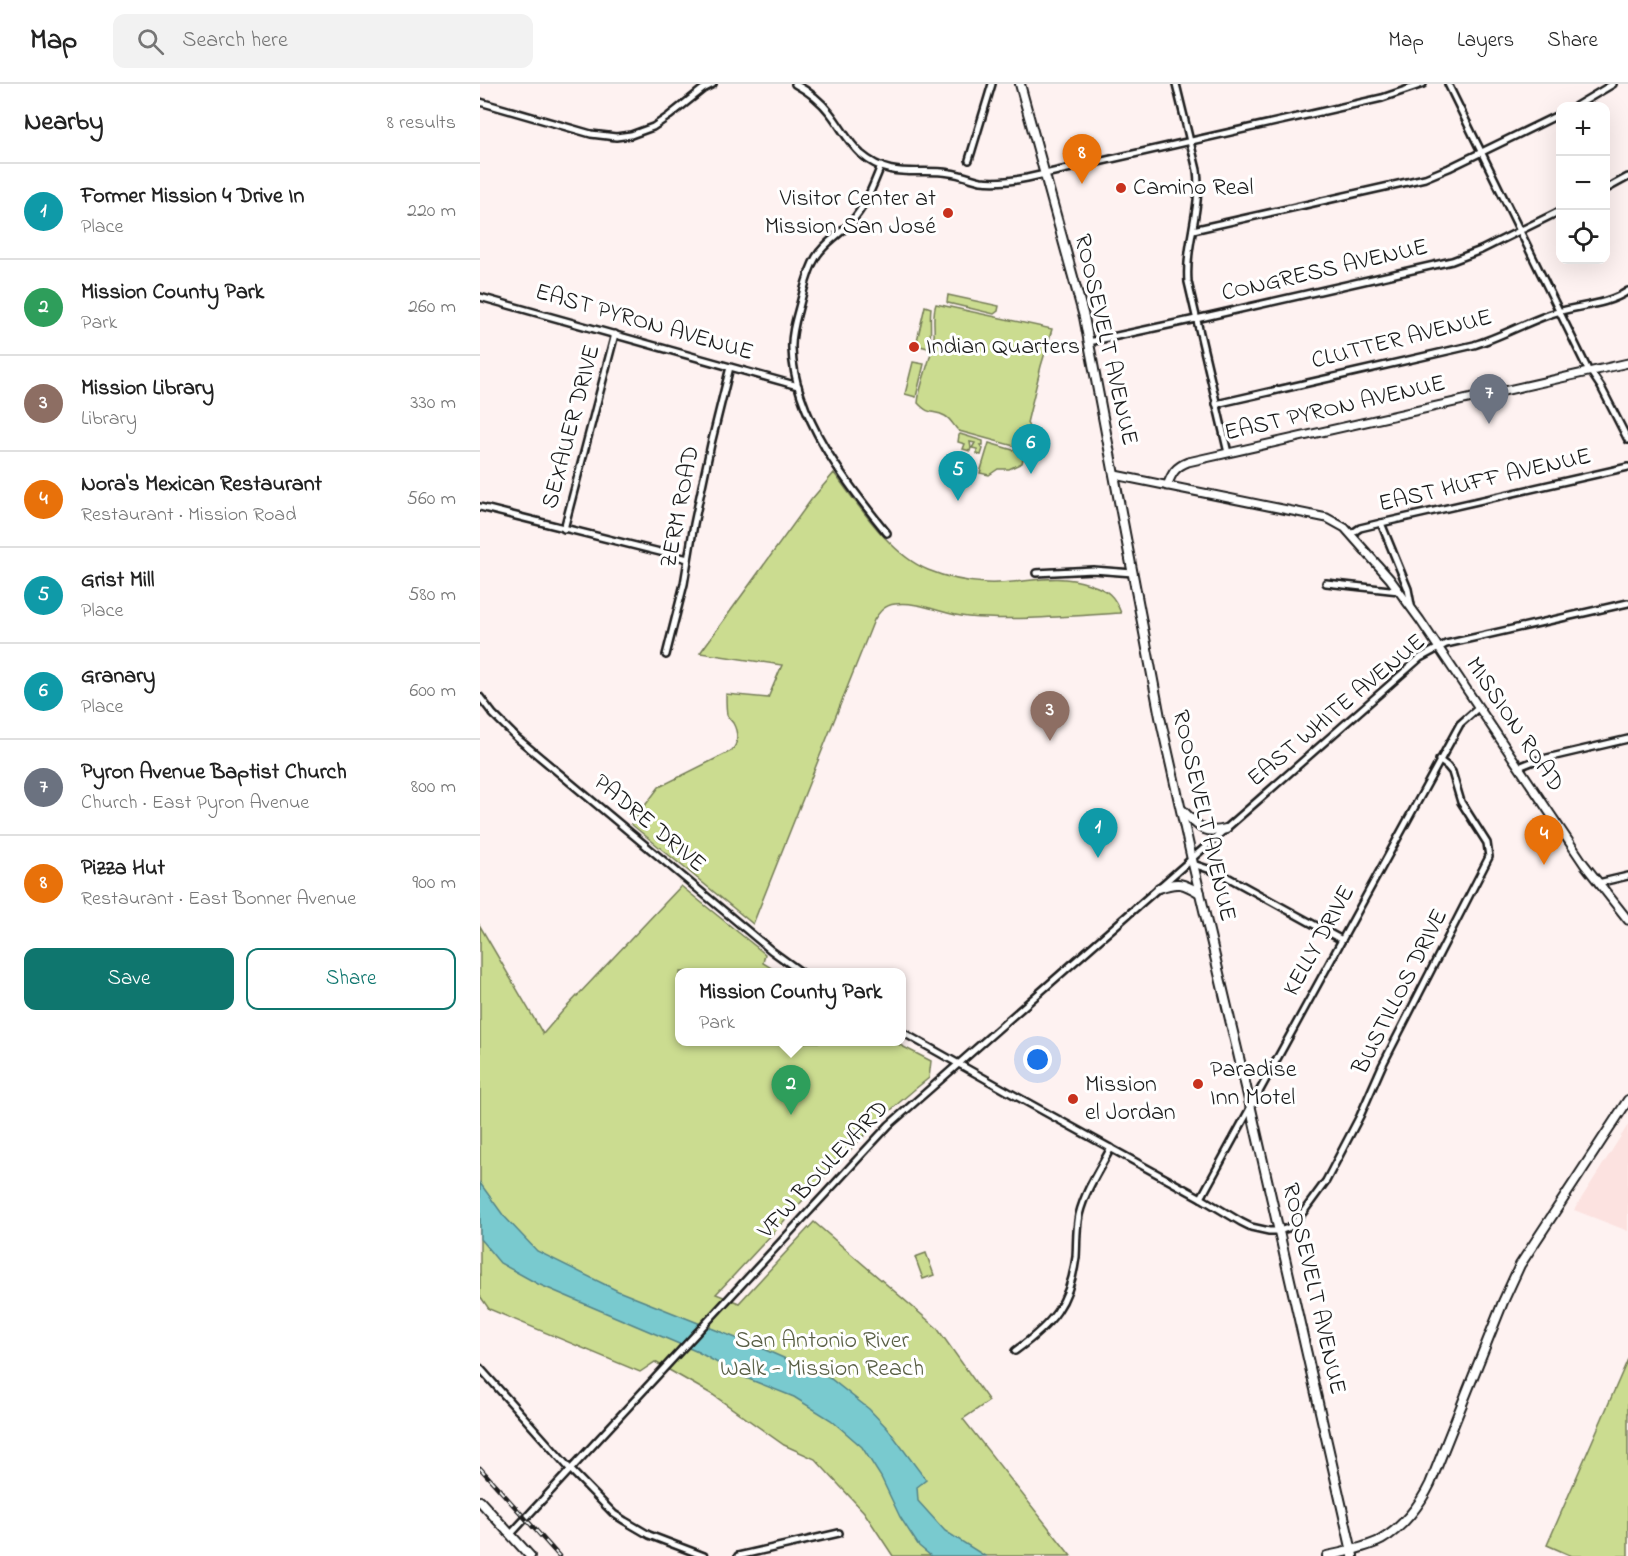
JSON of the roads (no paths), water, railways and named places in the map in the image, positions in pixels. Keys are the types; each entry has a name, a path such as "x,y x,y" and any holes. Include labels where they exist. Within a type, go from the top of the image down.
{"main road":[{"name":"ROOSEVELT AVENUE","path":"1020,84 1077,288 1115,475 1158,710 1353,1553"},
{"path":"1180,809 1203,830 1216,832 1226,829"},
{"path":"1159,888 1176,882 1189,886 1200,894"},
{"path":"1328,1556 1353,1553 1382,1539 1408,1517 1423,1498 1520,1265 1628,1100"},
{"path":"480,1501 530,1556"}],"street":[{"path":"480,102 591,134 616,137 631,135 653,127 713,84"},
{"path":"795,84 805,87 825,106 853,145 864,156 881,166 906,173 946,172 993,182 1012,181 1045,174 1382,98 1423,84"},
{"path":"969,160 992,84"},
{"path":"1176,84 1199,183 1187,271 1188,282 1228,453"},
{"path":"1448,84 1558,312 1628,440"},
{"path":"1583,102 1613,84"},
{"path":"1193,230 1414,181 1449,168 1556,116"},
{"path":"881,166 860,211 851,223 820,251 808,275 792,338 792,355 798,386 824,448 886,532"},
{"path":"1610,186 1628,177"},
{"name":"CONGRESS AVENUE","path":"1089,342 1452,261 1481,250 1556,214"},
{"name":"CLUTTER AVENUE","path":"1216,404 1474,345 1558,312 1603,302 1628,291"},
{"name":"EAST PYRON AVENUE","path":"480,297 798,386"},
{"name":"SEXAUER DRIVE","path":"564,529 615,334"},
{"name":"EAST PYRON AVENUE","path":"1167,486 1172,472 1178,466 1188,462 1628,363"},
{"name":"ZERM ROAD","path":"666,655 684,584 711,444 730,367"},
{"name":"EAST HUFF AVENUE","path":"1351,534 1360,528 1628,467"},
{"name":"MISSION ROAD","path":"1115,475 1327,518 1338,523 1351,534 1412,609 1598,883 1628,920"},
{"path":"480,507 688,559"},
{"name":"MISSION ROAD","path":"1381,523 1408,589 1412,609"},
{"path":"1036,573 1093,570 1133,573"},
{"path":"1326,583 1399,591"},
{"name":"EAST WHITE AVENUE","path":"1192,862 1226,829 1420,658 1456,641 1628,603"},
{"name":"PADRE DRIVE","path":"480,697 517,738 772,951 795,968"},
{"name":"KELLY DRIVE","path":"1201,1198 1439,760 1460,724 1478,708"},
{"path":"1519,768 1534,760 1628,739"},
{"name":"BUSTILLOS DRIVE","path":"1279,1231 1296,1222 1326,1181 1489,857 1489,848 1485,839 1461,802 1452,772 1448,765 1439,760"},
{"path":"1192,862 1220,873 1342,940"},
{"name":"VFW BOULEVARD","path":"510,1535 889,1125 1159,888 1192,862"},
{"path":"1598,883 1628,876"},
{"path":"906,1034 1251,1227 1269,1232 1279,1231"},
{"path":"1015,1350 1044,1329 1068,1294 1074,1270 1076,1232 1083,1202 1111,1148"},
{"path":"480,1368 570,1469 625,1521 649,1535 703,1556"},
{"path":"738,1556 839,1533"}],"water":[{"path":"480,1183 503,1215 537,1251 618,1291 761,1348 831,1379 869,1409 888,1429 926,1480 917,1487 918,1501 945,1531 985,1556 931,1556 919,1546 900,1517 881,1477 862,1447 831,1420 794,1397 741,1376 698,1352 538,1284 500,1263 480,1239"}],"railway":[{"path":"480,1468 559,1556"}],"place":[{"name":"Pizza Hut","path":"1082,184"},
{"name":"Camino Real","path":"1121,188"},
{"name":"Visitor Center at Mission San José","path":"948,213"},
{"name":"Indian Quarters","path":"914,347"},
{"name":"Pyron Avenue Baptist Church","path":"1489,424"},
{"name":"Granary","path":"1031,474"},
{"name":"Grist Mill","path":"958,501"},
{"name":"Mission Library","path":"1050,741"},
{"name":"Former Mission 4 Drive In","path":"1098,858"},
{"name":"Nora's Mexican Restaurant","path":"1544,865"},
{"name":"Paradise Inn Motel","path":"1198,1084"},
{"name":"Mission el Jordan","path":"1073,1099"},
{"name":"Mission County Park","path":"791,1115"}],"park label":[{"name":"San Antonio River Walk - Mission Reach","path":"822,1355"}]}
